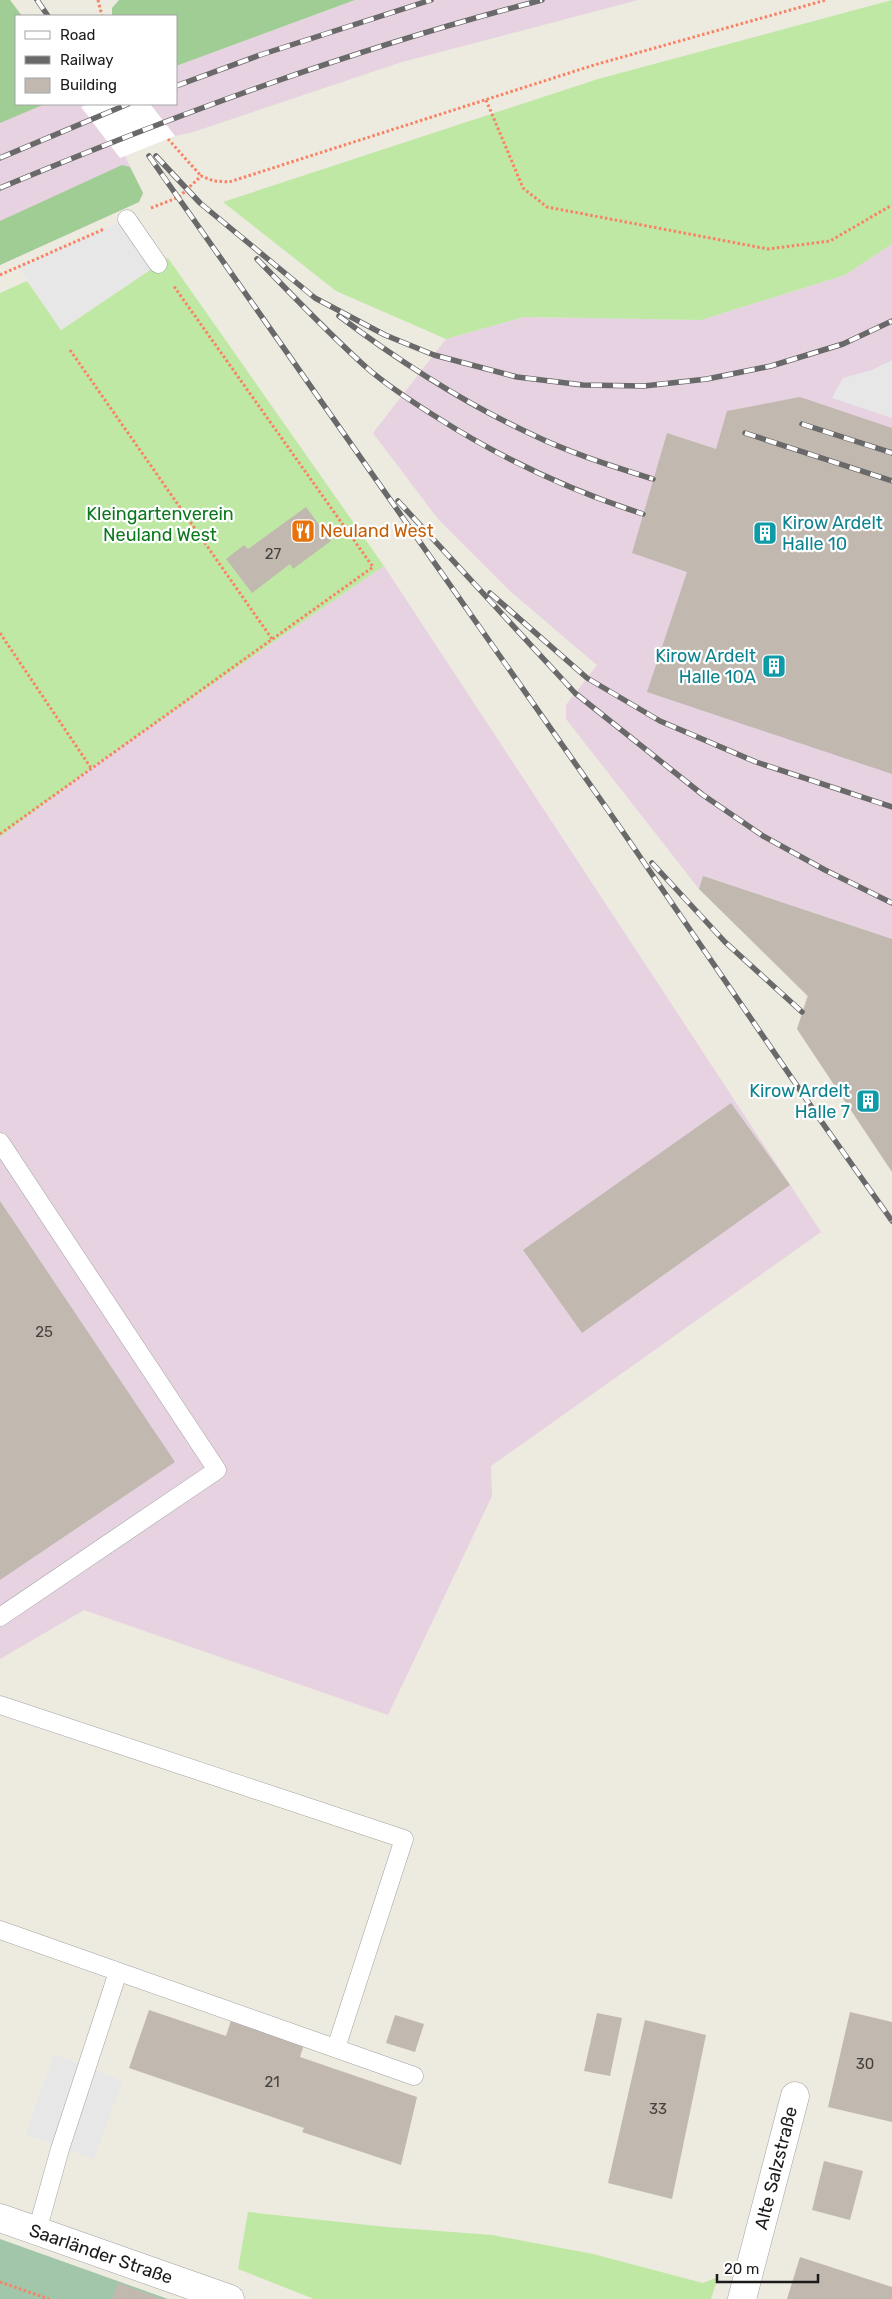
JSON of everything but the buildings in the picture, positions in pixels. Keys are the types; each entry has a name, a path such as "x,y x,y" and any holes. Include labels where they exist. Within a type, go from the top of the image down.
{"street":[{"name":"Alte Salzstraße","path":"742,2299 795,2096"},
{"name":"Saarländer Straße","path":"0,2218 230,2299"}],"lane":[{"path":"127,220 158,264"},
{"path":"0,1142 217,1470 0,1617"},
{"path":"0,1706 404,1840 336,2048"},
{"path":"0,1930 414,2076"},
{"path":"36,2231 60,2149 118,1972"}],"path":[{"path":"98,0 102,15"},
{"path":"168,139 201,176 214,181 229,182 594,65 826,0"},
{"path":"486,100 523,188 548,208 768,249 830,241 892,205"},
{"path":"0,275 179,198 201,176"},
{"path":"0,834 373,567 158,264"},
{"path":"70,350 272,639"},
{"path":"0,633 91,768"},
{"path":"0,2282 50,2299"}],"shaded area":[{"path":"355,0 638,0 402,62 193,132 175,136 151,105 178,105 178,65"},
{"path":"0,79 15,105 87,105 126,158 143,193 139,202 0,265"},
{"path":"127,219 158,264 61,330 18,266"},
{"path":"892,244 892,1172 797,1029 807,996 699,889 566,719 566,705 597,665 511,592 438,519 373,433 446,339 524,317 701,320 845,275"},
{"path":"892,360 892,418 832,398 843,378 872,370"},
{"path":"384,566 821,1232 491,1466 492,1496 388,1715 84,1610 0,1659 0,837 91,768"},
{"path":"54,2054 122,2081 94,2159 26,2134"}],"green space":[{"path":"0,0 10,0 21,15 15,15 15,105 43,105 0,123"},
{"path":"119,0 355,0 178,65 178,15 112,15 112,8"},
{"path":"892,0 892,244 845,275 701,320 524,317 446,339 336,291 223,202 598,79"},
{"path":"122,165 130,167 143,193 139,202 0,265 0,221"},
{"name":"Kleingartenverein Neuland West","path":"168,258 384,566 91,768 0,837 0,293 27,281 61,330"},
{"path":"248,2212 387,2227 492,2235 593,2254 703,2283 718,2277 711,2299 314,2299 238,2269"},
{"path":"0,2239 168,2299 0,2299"}],"pier":[{"path":"86,105 151,105 175,136 120,158 81,107"}],"railway":[{"path":"37,0 47,15"},
{"path":"178,85 260,55 431,0"},
{"path":"0,188 133,134 268,84 404,39 542,0"},
{"path":"0,158 126,105"},
{"path":"149,156 610,813 892,1221"},
{"path":"156,156 200,203 315,298 385,335 434,355 517,377 583,385 644,386 707,379 771,366 843,344 892,321"},
{"path":"257,259 353,355 375,375 411,401 512,461 589,495 643,514"},
{"path":"339,316 432,380 506,422 576,453 653,479"},
{"path":"802,424 892,453"},
{"path":"745,433 892,481"},
{"path":"398,501 575,693 703,795 763,836 825,870 892,903"},
{"path":"490,593 587,678 660,721 756,762 892,807"},
{"path":"652,863 725,942 802,1012"}],"place":[{"name":"Neuland West","path":"303,531"},
{"name":"Kirow Ardelt Halle 10","path":"765,533"},
{"name":"Kirow Ardelt Halle 10A","path":"774,666"},
{"name":"Kirow Ardelt Halle 7","path":"868,1101"}]}
